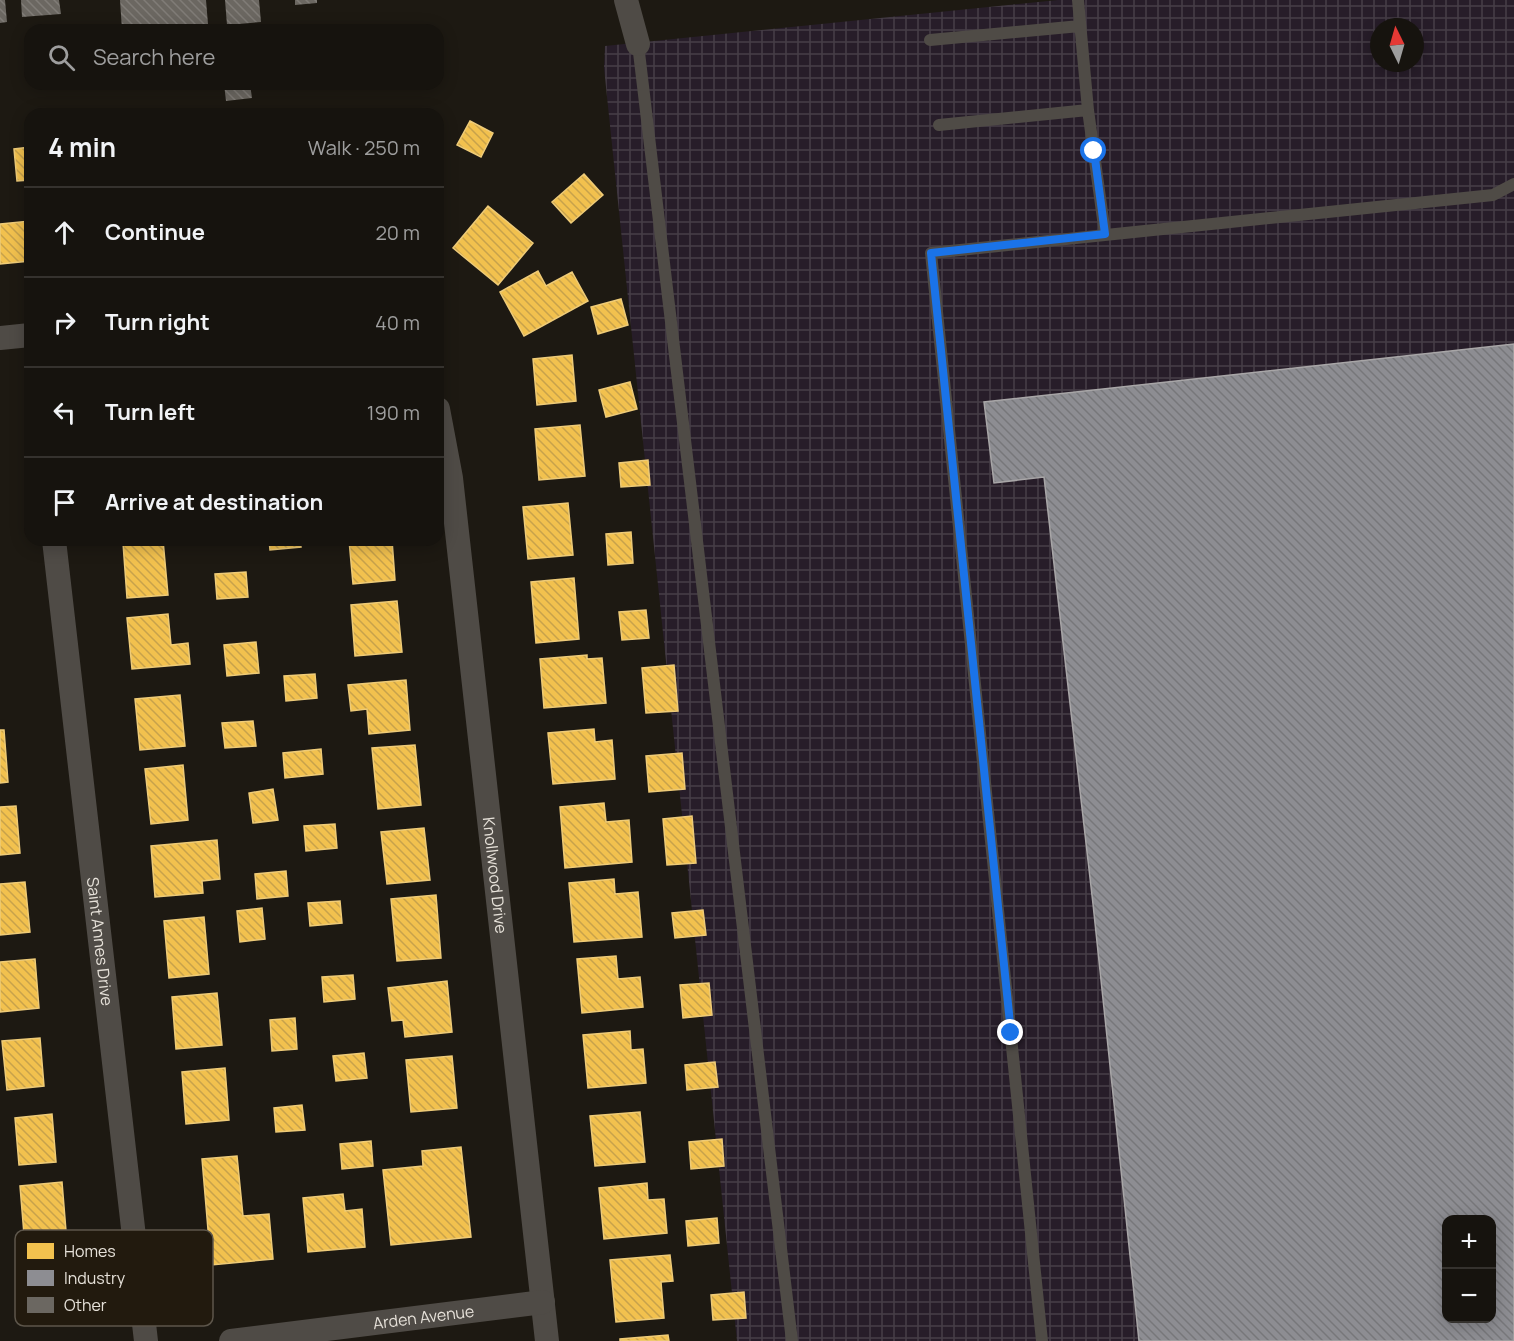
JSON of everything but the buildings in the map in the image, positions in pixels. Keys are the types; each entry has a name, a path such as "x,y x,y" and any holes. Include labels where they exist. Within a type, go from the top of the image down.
{"street":[{"path":"626,0 638,45"},
{"path":"0,338 24,336"},
{"name":"Knollwood Drive","path":"444,441 451,478 547,1341"},
{"name":"Saint Annes Drive","path":"55,546 133,1230"},
{"name":"Arden Avenue","path":"231,1341 543,1302"},
{"name":"Saint Annes Drive","path":"144,1326 146,1341"}],"lane":[{"path":"1078,0 1088,110 1105,234"},
{"path":"930,40 1080,26"},
{"path":"638,45 792,1341"},
{"path":"939,125 1088,110"},
{"path":"1042,1341 931,253 1493,195 1514,183"}],"shaded area":[{"path":"1058,0 1514,0 1514,1341 737,1341 604,68 605,46"}],"route":[{"path":"1011,1033 931,253 1105,234 1094,151"}]}
